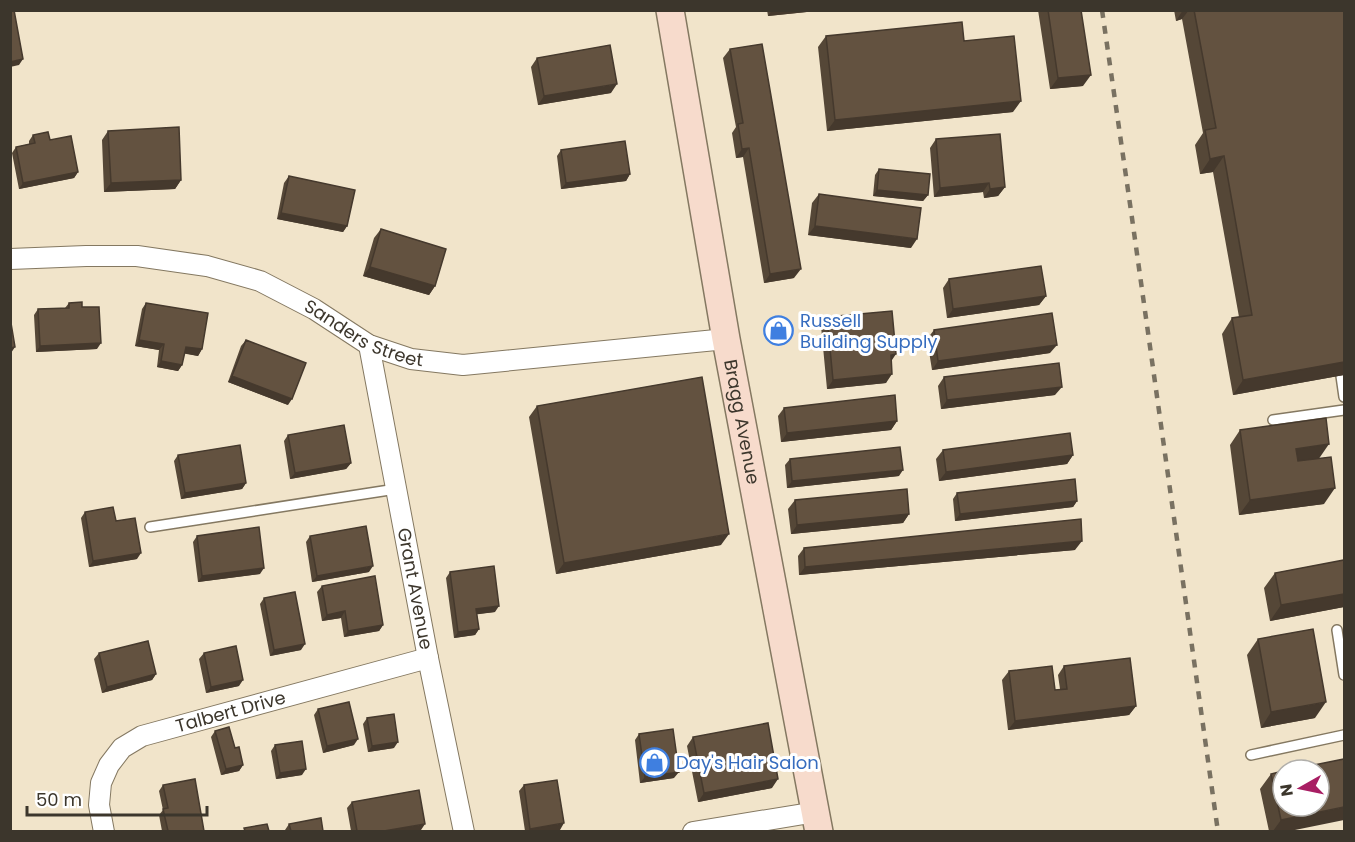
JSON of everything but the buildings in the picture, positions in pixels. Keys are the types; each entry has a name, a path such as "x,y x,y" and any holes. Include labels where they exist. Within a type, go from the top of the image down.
{"main road":[{"name":"Bragg Avenue","path":"670,10 726,339 817,822"}],"street":[{"name":"Sanders Street","path":"10,259 137,256 207,266 260,281 314,309 369,345 411,359 463,365 726,339"},
{"name":"Grant Avenue","path":"369,345 428,658 464,831"},
{"name":"Talbert Drive","path":"104,831 99,805 101,783 109,765 122,748 142,736 428,658"},
{"path":"693,831 817,822"}],"lane":[{"path":"1341,376 1344,397"},
{"path":"1273,420 1344,410"},
{"path":"150,527 396,489"},
{"path":"1337,630 1344,675"},
{"path":"1251,755 1344,735"}],"railway":[{"path":"1102,10 1218,832"}],"place":[{"name":"Russell Building Supply","path":"779,331"},
{"name":"Day's Hair Salon","path":"655,763"}]}
